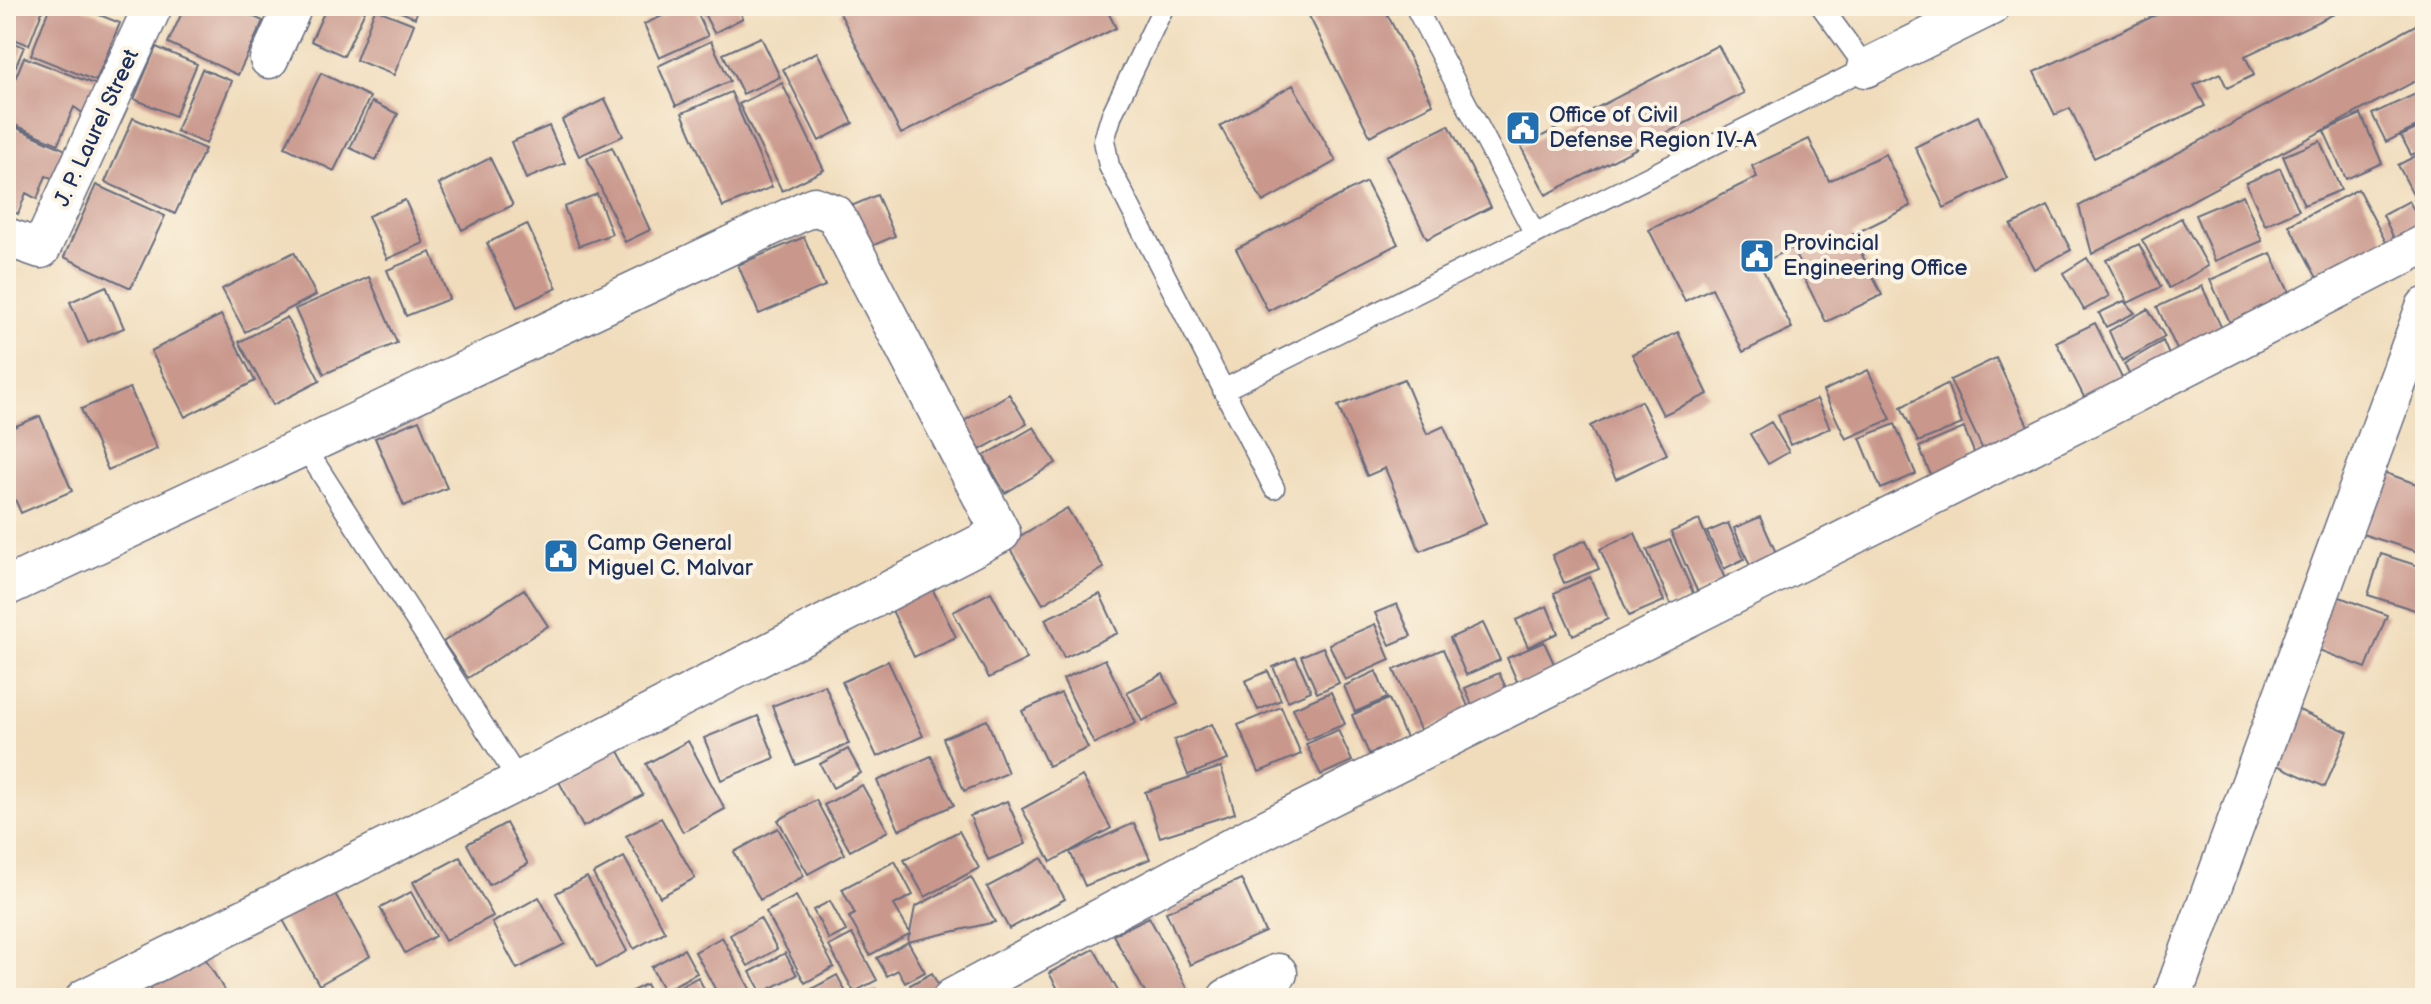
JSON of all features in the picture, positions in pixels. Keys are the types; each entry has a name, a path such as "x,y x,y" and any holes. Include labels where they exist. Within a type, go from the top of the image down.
{"street":[{"name":"J. P. Laurel Street","path":"23,243 153,6"},
{"path":"269,59 293,6"},
{"path":"1866,68 1950,15 1991,6"},
{"path":"6,587 814,206 835,214 1001,533 519,781 85,998"},
{"path":"952,998 1258,833 2065,429 2425,244"},
{"path":"2172,998 2425,307"},
{"path":"1227,998 1278,973"}],"lane":[{"path":"1164,6 1112,114 1104,140 1109,166 1274,488"},
{"path":"1415,6 1535,234"},
{"path":"1223,390 1866,68 1821,6"},
{"path":"304,446 519,781"}],"building":[{"path":"6,6 44,6 29,45 6,36"},
{"path":"50,6 77,6 120,23 96,81 31,55"},
{"path":"185,6 230,6 263,21 238,75 168,43"},
{"path":"247,6 272,6 268,15"},
{"path":"327,6 367,6 344,56 311,41"},
{"path":"387,6 419,6 415,18"},
{"path":"685,6 694,6 708,36 659,58 644,24"},
{"path":"700,6 737,6 743,18 714,33"},
{"path":"853,6 1105,6 1116,28 901,134 840,13"},
{"path":"1304,6 1383,6 1433,104 1370,136"},
{"path":"2175,6 2351,6 2245,56 2254,75 2227,88 2220,73 2194,85 2205,106 2094,158 2070,108 2055,115 2034,72"},
{"path":"375,9 414,24 394,75 356,60"},
{"path":"2425,20 2425,76 2092,254 2079,206"},
{"path":"761,37 780,77 743,94 723,54"},
{"path":"6,39 24,47 6,89"},
{"path":"711,41 730,81 676,106 658,66"},
{"path":"1718,45 1744,93 1546,195 1521,147"},
{"path":"156,47 197,64 175,116 134,99"},
{"path":"817,52 853,123 819,141 783,69"},
{"path":"24,57 97,85 84,114 74,107 58,144 6,121 6,101"},
{"path":"202,69 232,81 206,144 176,131"},
{"path":"321,73 370,97 334,171 285,147"},
{"path":"782,83 824,170 782,191 739,104"},
{"path":"1293,85 1336,161 1263,202 1220,126"},
{"path":"731,92 772,187 723,207 682,113"},
{"path":"2420,92 2425,102 2425,123 2386,142 2372,114"},
{"path":"605,99 623,136 579,156 562,120"},
{"path":"372,102 398,114 376,160 350,148"},
{"path":"2361,114 2382,163 2346,179 2324,131"},
{"path":"1978,116 2007,178 1944,208 1915,147"},
{"path":"133,118 205,149 175,214 105,182"},
{"path":"6,123 66,150 55,179 46,176 37,199 26,193 18,214 6,207"},
{"path":"1449,125 1491,207 1427,239 1386,156"},
{"path":"2425,125 2425,149 2411,155 2401,136"},
{"path":"549,126 565,163 526,179 511,142"},
{"path":"1809,139 1829,181 1885,154 1911,206 1852,235 1882,295 1826,322 1792,248 1760,264 1792,328 1743,352 1712,288 1685,301 1649,230 1757,177 1752,166"},
{"path":"2320,141 2341,190 2304,205 2283,156"},
{"path":"612,147 650,230 625,242 587,158"},
{"path":"2425,151 2425,188 2413,194 2398,165"},
{"path":"490,158 513,205 462,230 439,184"},
{"path":"2280,168 2299,210 2265,225 2246,183"},
{"path":"1366,182 1398,244 1268,311 1236,249"},
{"path":"96,185 165,216 131,288 64,257"},
{"path":"2358,189 2388,246 2319,282 2289,225"},
{"path":"2425,192 2425,223 2414,199"},
{"path":"597,194 612,234 579,246 564,207"},
{"path":"877,195 895,236 867,248 849,207"},
{"path":"2243,195 2262,241 2215,261 2195,215"},
{"path":"405,200 424,243 387,259 368,216"},
{"path":"2409,201 2423,227 2396,243 2383,215"},
{"path":"2048,206 2071,250 2034,269 2011,225"},
{"path":"2181,218 2208,266 2169,288 2142,240"},
{"path":"527,224 557,288 517,307 487,243"},
{"path":"804,237 825,286 759,314 738,265"},
{"path":"2139,244 2161,287 2128,303 2106,260"},
{"path":"294,252 316,295 245,332 222,289"},
{"path":"431,252 449,299 406,316 387,270"},
{"path":"2271,253 2293,301 2233,329 2210,280"},
{"path":"2087,258 2109,296 2084,310 2063,273"},
{"path":"369,277 397,343 324,374 295,309"},
{"path":"106,286 124,328 88,343 70,302"},
{"path":"2202,286 2224,333 2179,354 2157,307"},
{"path":"2124,301 2135,313 2106,327 2099,313"},
{"path":"2148,309 2165,337 2122,361 2109,331"},
{"path":"221,315 255,381 185,417 151,351"},
{"path":"287,317 320,381 273,405 239,342"},
{"path":"2095,323 2123,380 2085,399 2056,342"},
{"path":"1678,332 1708,394 1663,415 1632,354"},
{"path":"2163,341 2172,362 2133,382 2124,364"},
{"path":"1996,358 2029,428 1983,450 1950,380"},
{"path":"1868,370 1891,419 1846,439 1823,391"},
{"path":"1404,379 1427,434 1444,426 1486,524 1420,551 1385,468 1367,476 1338,406"},
{"path":"1947,384 1962,424 1918,442 1901,407"},
{"path":"130,388 157,449 108,470 81,409"},
{"path":"1009,394 1027,424 980,450 964,421"},
{"path":"1817,399 1830,428 1790,445 1778,415"},
{"path":"1641,401 1667,454 1616,479 1590,426"},
{"path":"40,416 72,491 21,513 6,479 6,430"},
{"path":"419,420 447,488 404,506 375,438"},
{"path":"1771,422 1789,452 1768,464 1750,434"},
{"path":"1895,424 1916,474 1881,489 1860,438"},
{"path":"1034,427 1056,463 1005,493 984,456"},
{"path":"1964,428 1976,457 1932,478 1919,447"},
{"path":"2383,472 2425,487 2425,554 2362,534"},
{"path":"1067,508 1104,568 1043,604 1007,544"},
{"path":"1760,517 1777,555 1750,566 1734,528"},
{"path":"1699,520 1726,581 1698,593 1671,532"},
{"path":"1728,523 1744,559 1724,569 1707,532"},
{"path":"1635,533 1664,601 1629,616 1600,549"},
{"path":"1586,540 1599,569 1564,583 1552,555"},
{"path":"1670,540 1694,595 1671,605 1647,550"},
{"path":"2381,554 2425,568 2425,600 2421,612 2368,595"},
{"path":"1590,577 1608,619 1573,635 1554,593"},
{"path":"931,586 956,637 914,657 890,606"},
{"path":"524,589 548,626 468,678 443,642"},
{"path":"991,592 1027,659 989,678 953,612"},
{"path":"1100,594 1118,633 1064,658 1045,619"},
{"path":"2332,594 2387,615 2366,668 2311,647"},
{"path":"1397,604 1411,636 1390,645 1375,613"},
{"path":"1547,606 1558,633 1528,647 1516,620"},
{"path":"1483,623 1500,660 1466,675 1450,638"},
{"path":"1375,624 1390,660 1345,680 1329,644"},
{"path":"1544,642 1557,670 1519,686 1507,658"},
{"path":"1323,647 1339,683 1317,693 1301,656"},
{"path":"1443,649 1470,711 1421,732 1394,670"},
{"path":"1296,657 1311,691 1288,701 1273,667"},
{"path":"1105,659 1136,723 1094,744 1063,679"},
{"path":"888,661 923,736 877,757 842,682"},
{"path":"1268,671 1281,700 1258,710 1245,681"},
{"path":"1376,671 1387,698 1355,712 1344,686"},
{"path":"1499,673 1507,690 1472,705 1465,688"},
{"path":"1163,674 1178,704 1142,721 1127,692"},
{"path":"825,685 849,744 796,765 772,706"},
{"path":"1331,692 1345,724 1307,740 1293,708"},
{"path":"1061,693 1088,748 1048,766 1022,711"},
{"path":"1389,699 1406,738 1369,754 1352,715"},
{"path":"1281,707 1301,754 1259,772 1238,725"},
{"path":"2292,707 2348,732 2325,787 2268,761"},
{"path":"758,716 775,758 721,780 704,738"},
{"path":"987,720 1008,773 964,791 943,738"},
{"path":"1212,724 1228,760 1188,775 1174,740"},
{"path":"1338,730 1352,761 1321,775 1306,744"},
{"path":"688,741 725,809 683,832 646,764"},
{"path":"615,744 643,795 583,827 556,776"},
{"path":"848,749 861,773 833,788 820,764"},
{"path":"931,756 954,805 899,830 877,781"},
{"path":"1221,767 1235,813 1160,837 1145,792"},
{"path":"1082,776 1111,828 1051,862 1022,809"},
{"path":"862,785 888,831 850,851 824,805"},
{"path":"816,800 845,854 808,874 778,820"},
{"path":"1007,801 1026,844 988,860 970,816"},
{"path":"661,818 695,878 660,897 626,836"},
{"path":"506,823 528,864 489,885 467,844"},
{"path":"1134,823 1150,859 1085,886 1070,852"},
{"path":"778,828 804,876 760,900 734,852"},
{"path":"959,831 979,868 925,897 904,860"},
{"path":"460,857 493,916 445,941 413,882"},
{"path":"624,857 665,932 634,949 593,874"},
{"path":"1042,858 1065,899 1009,929 987,887"},
{"path":"895,861 913,895 894,905 910,933 915,907 971,877 995,922 908,942 909,934 870,955 849,917 855,914 842,889"},
{"path":"587,877 627,951 597,968 556,893"},
{"path":"1241,879 1265,932 1190,965 1166,912"},
{"path":"333,890 370,956 319,985 282,918"},
{"path":"411,892 435,936 405,953 380,908"},
{"path":"796,896 834,967 805,983 766,912"},
{"path":"539,897 565,944 517,969 492,923"},
{"path":"830,901 846,931 829,940 813,910"},
{"path":"1149,917 1188,989 1172,998 1148,998 1113,935"},
{"path":"760,918 777,949 748,966 730,935"},
{"path":"852,934 877,980 854,992 829,946"},
{"path":"722,937 755,998 720,998 695,952"},
{"path":"908,942 925,972 905,983 898,970 887,976 877,958"},
{"path":"684,949 697,973 664,991 651,967"},
{"path":"1094,949 1122,998 1063,998 1049,973"},
{"path":"200,950 229,998 156,998 147,982"},
{"path":"785,953 797,975 762,993 750,972"},
{"path":"932,973 942,993 933,998 917,998 910,985"},
{"path":"837,975 848,996 795,998"},
{"path":"698,977 709,998 675,998 671,992"},
{"path":"646,984 653,998 618,998"},
{"path":"876,989 881,998 858,998"}],"place":[{"name":"Office of Civil Defense Region IV-A","path":"1523,128"},
{"name":"Provincial Engineering Office","path":"1757,256"},
{"name":"Camp General Miguel C. Malvar","path":"561,556"}]}
